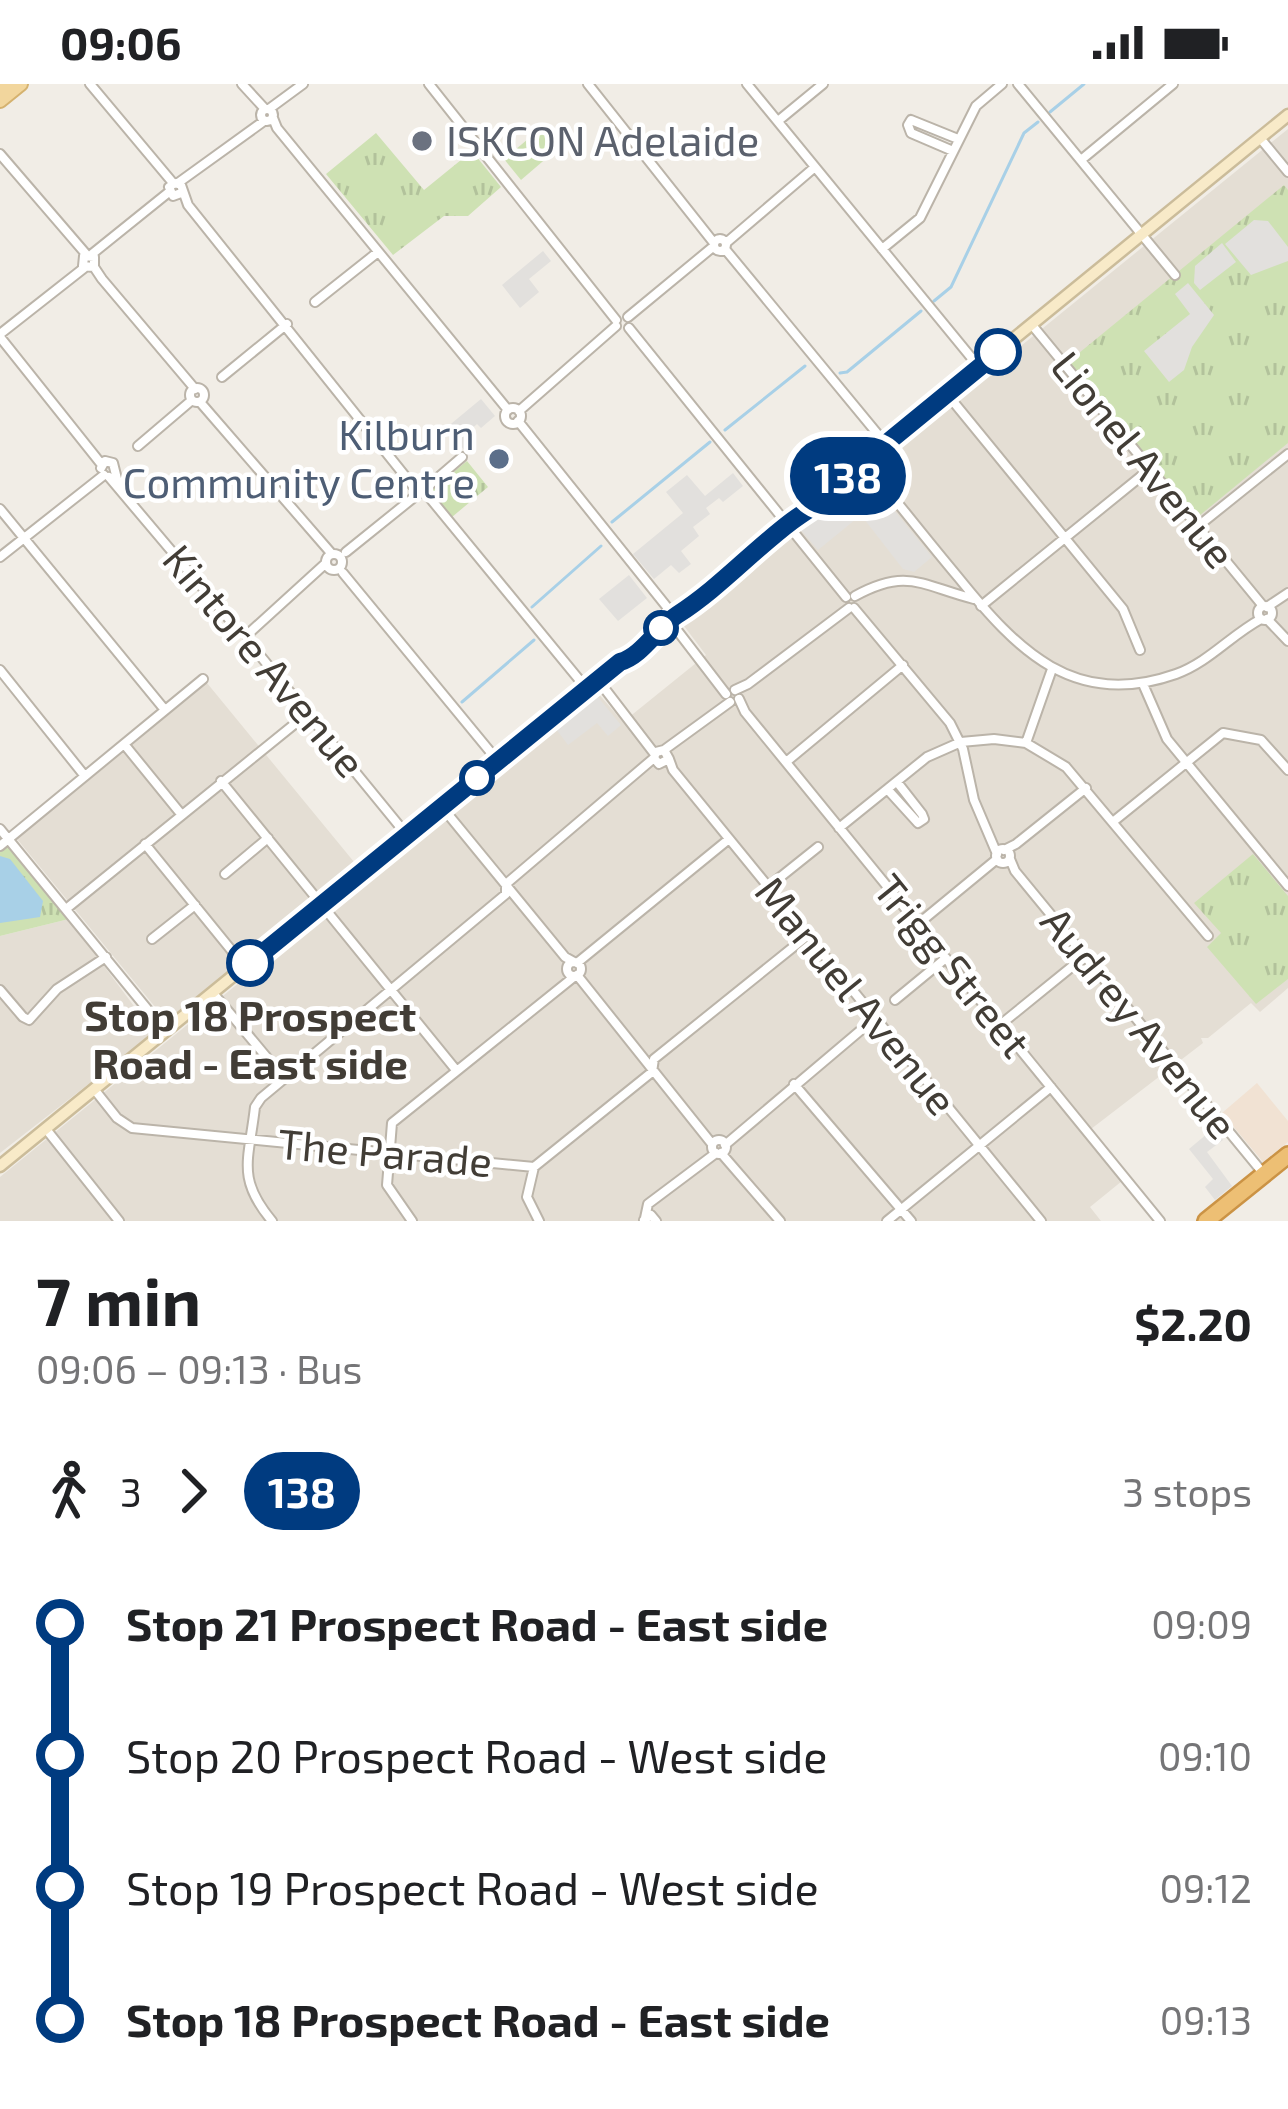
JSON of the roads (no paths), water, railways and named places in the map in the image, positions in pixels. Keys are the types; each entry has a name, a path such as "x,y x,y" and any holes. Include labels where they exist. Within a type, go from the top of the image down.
{"highway":[{"path":"1214,1220 1288,1155"},
{"path":"1267,1178 1288,1168"}],"main road":[{"path":"0,101 21,84"},
{"path":"2,1160 442,808 804,506 886,445 1288,115"}],"street":[{"path":"90,84 587,689"},
{"name":"Trigg Street","path":"242,84 515,414 719,682 1160,1221"},
{"path":"0,335 303,84"},
{"name":"Audrey Avenue","path":"429,84 609,308 792,520 838,586 904,665 961,742 974,800 991,841 1267,1178"},
{"path":"588,84 886,445"},
{"path":"747,84 979,367"},
{"path":"778,121 823,84"},
{"path":"882,249 920,218 976,106 1002,84"},
{"path":"1018,84 1175,275"},
{"path":"1081,160 1173,84"},
{"path":"953,151 911,133 908,125 919,120 958,139"},
{"path":"1260,138 1288,172"},
{"path":"0,154 498,761"},
{"path":"515,414 815,167"},
{"path":"315,302 378,252"},
{"path":"222,377 287,324"},
{"name":"Lionel Avenue","path":"1032,325 1288,641"},
{"name":"Kintore Avenue","path":"0,335 407,835"},
{"path":"947,394 1123,609 1140,650"},
{"path":"137,446 197,396"},
{"path":"1197,527 1288,454"},
{"path":"248,634 462,457"},
{"path":"864,462 1006,635 1052,669 1088,681 1143,684 1180,672 1212,655 1284,597"},
{"path":"978,603 1150,469"},
{"path":"0,557 106,470"},
{"path":"0,509 165,710"},
{"path":"506,884 866,590 909,579 978,603"},
{"path":"786,762 904,665"},
{"path":"1025,743 1052,669"},
{"path":"0,670 84,775"},
{"path":"4,842 203,679"},
{"name":"Manuel Avenue","path":"598,680 1041,1221"},
{"path":"1143,684 1167,739 1288,886"},
{"path":"66,908 307,713"},
{"path":"1114,821 1223,734 1261,740 1288,770"},
{"path":"839,828 927,757 961,742 1025,743 1066,766 1208,936"},
{"path":"124,744 181,814"},
{"path":"220,781 456,1070"},
{"path":"888,790 913,820 924,819 897,782"},
{"path":"918,924 1086,788"},
{"path":"442,808 780,1221"},
{"path":"0,829 4,842 66,908 166,1031"},
{"path":"225,874 268,838"},
{"path":"412,1221 389,1192 392,1123 729,839"},
{"path":"145,844 245,967"},
{"path":"768,887 818,847"},
{"path":"272,1221 249,1190 255,1107 506,894 506,884"},
{"path":"152,939 195,905"},
{"name":"The Parade","path":"94,1090 132,1128 534,1167 652,1072 652,1064 807,935"},
{"path":"1000,1025 1085,956"},
{"path":"0,990 22,1018 29,1019 58,989 106,957"},
{"path":"895,1000 946,958"},
{"path":"214,993 284,1078"},
{"path":"649,1219 651,1202 874,1018"},
{"path":"794,1084 911,1221"},
{"path":"887,1221 1051,1087"},
{"path":"46,1129 116,1220"},
{"path":"534,1167 527,1197 539,1221"}],"water":[{"path":"0,856 10,859 43,901 40,917 0,923"}],"waterway":[{"path":"1050,112 1084,84"},
{"path":"934,301 951,287 1024,133 1038,122"},
{"path":"840,373 921,311"},
{"path":"725,430 805,366"},
{"path":"612,522 710,442"},
{"path":"532,607 601,546"},
{"path":"462,702 534,640"}],"place":[{"name":"ISKCON Adelaide","path":"422,141"},
{"name":"Kilburn Community Centre","path":"499,459"},
{"name":"Stop 18 Prospect Road - East side","path":"250,963"}]}
